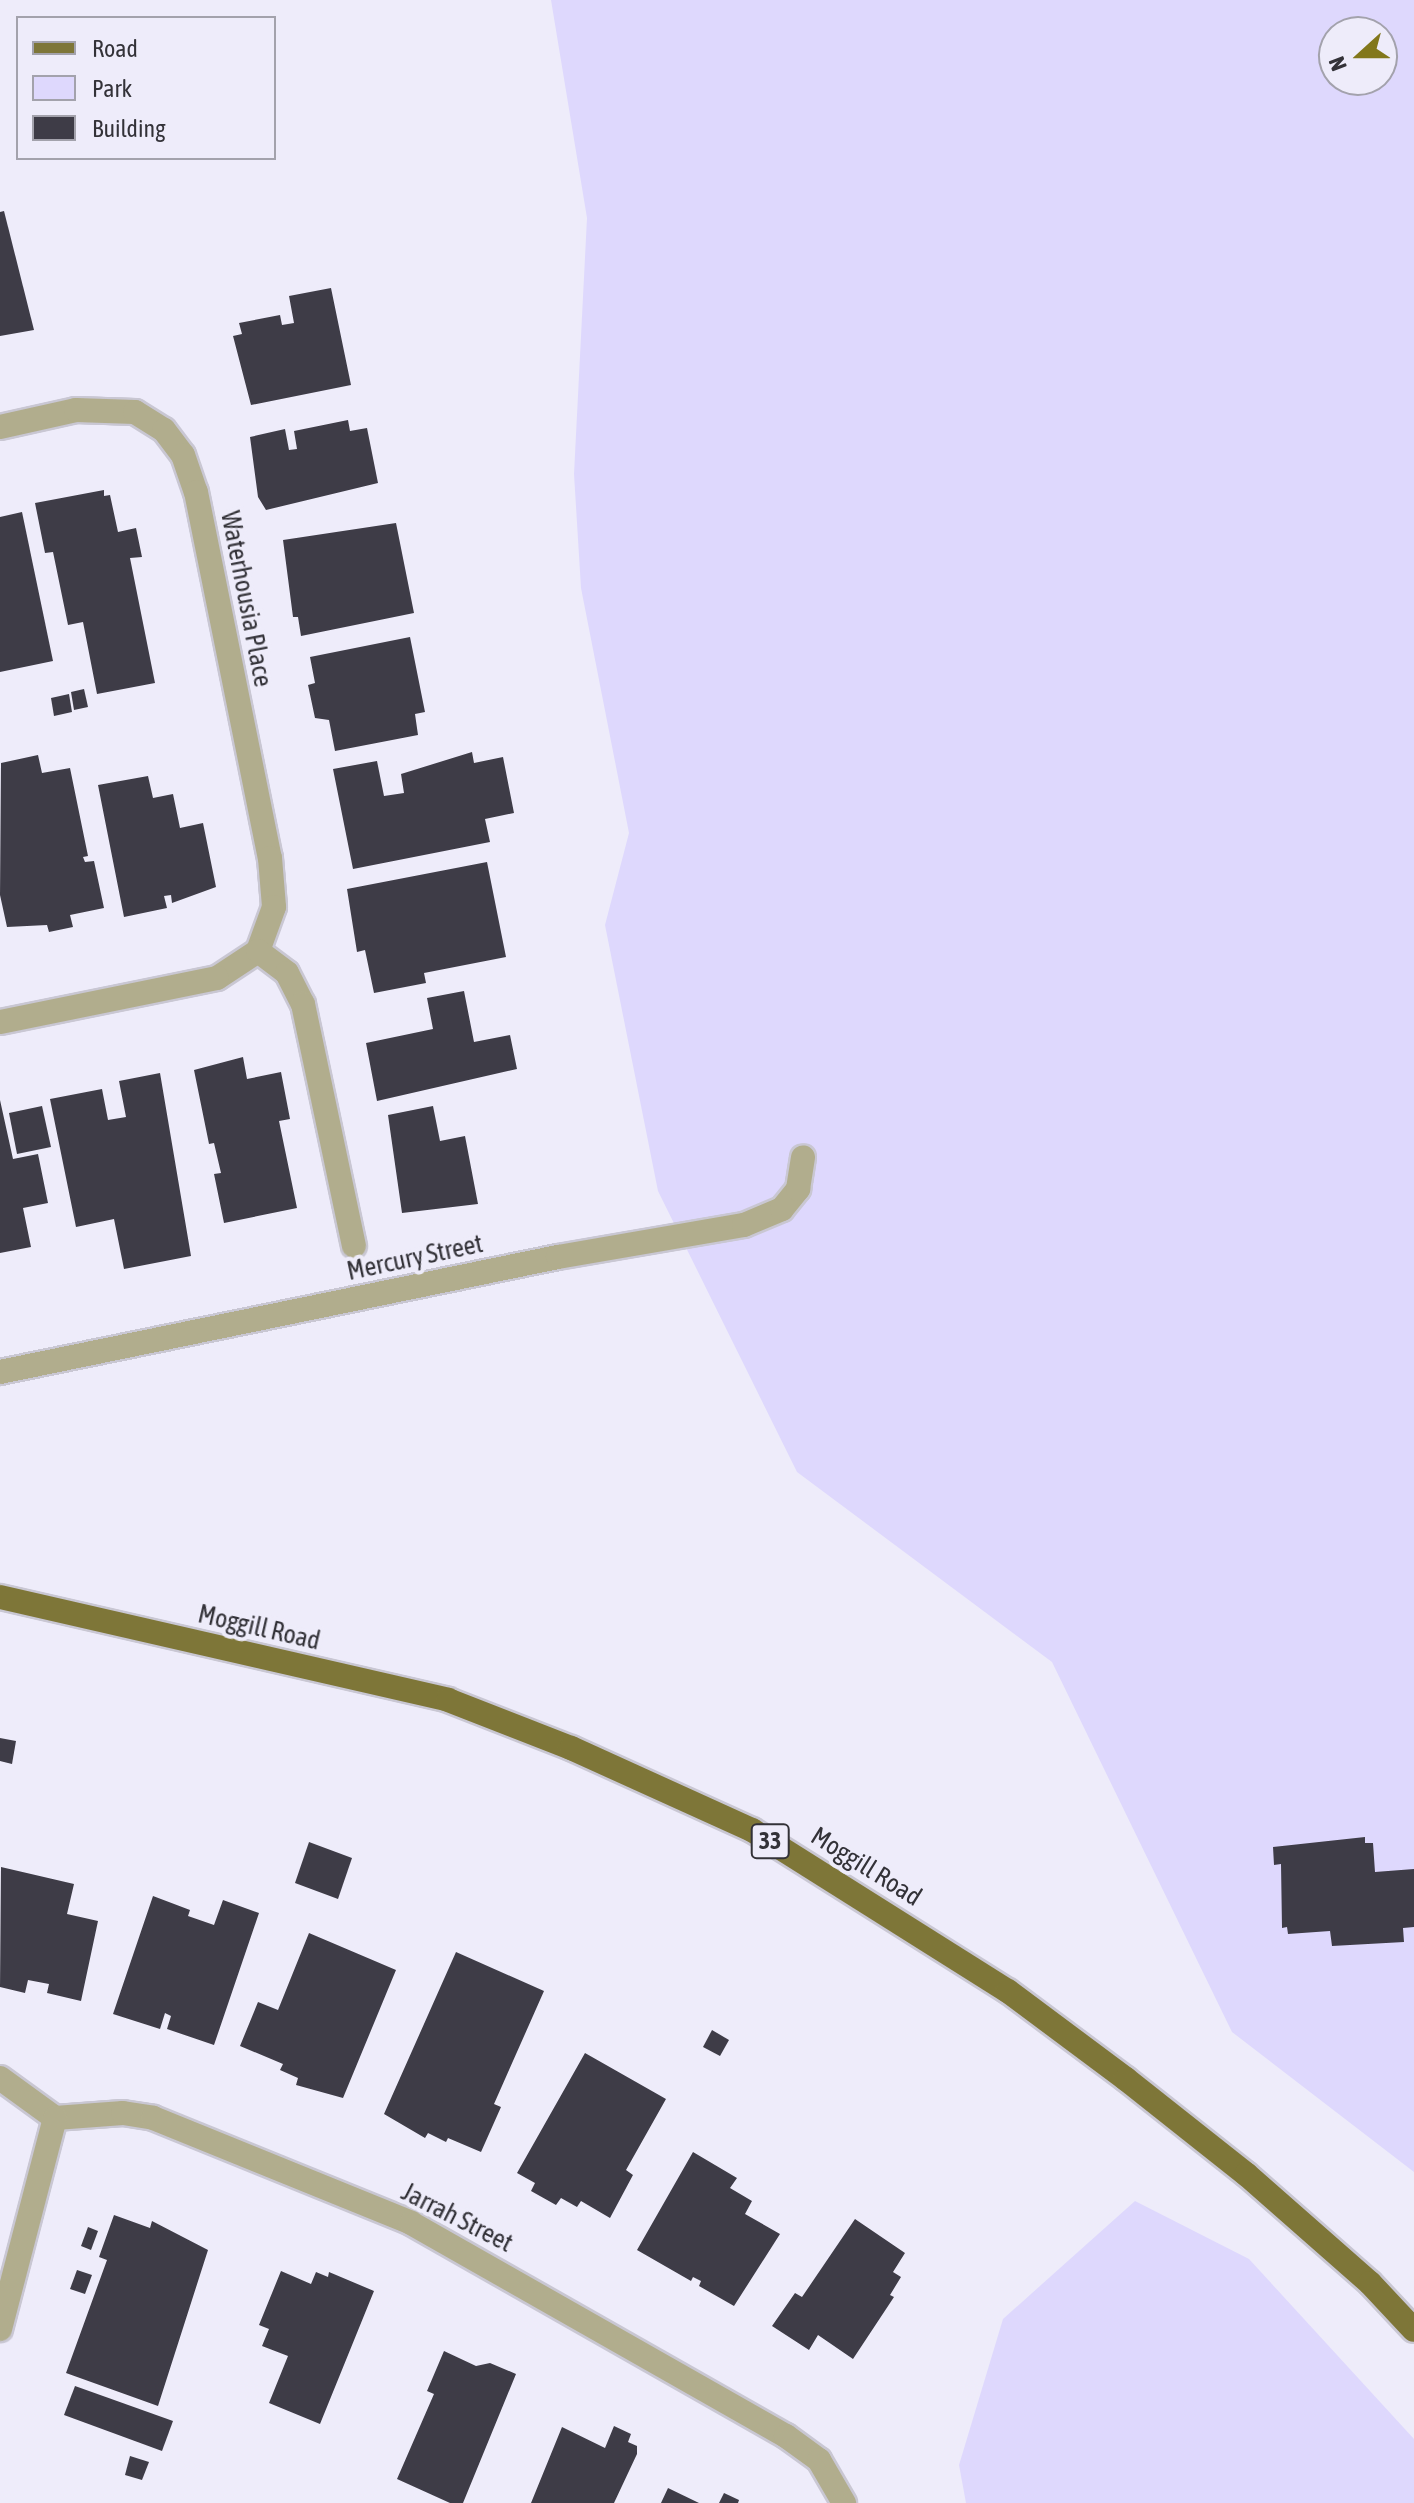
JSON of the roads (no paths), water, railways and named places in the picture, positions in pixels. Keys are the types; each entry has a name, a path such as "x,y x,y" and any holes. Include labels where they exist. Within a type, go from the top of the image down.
{"main road":[{"name":"Moggill Road","path":"0,1597 448,1700 571,1748 752,1830 1008,1991 1126,2079 1246,2174 1370,2283 1414,2330"}],"street":[{"name":"Waterhousia Place","path":"0,427 76,410 135,412 164,430 183,455 196,492 270,858 274,907 258,951"},
{"path":"0,1022 217,978 258,951 287,973 303,1004 354,1246"},
{"name":"Mercury Street","path":"0,1372 558,1257 744,1225 782,1209 798,1189 803,1157"},
{"path":"0,2078 55,2118 0,2329"},
{"name":"Jarrah Street","path":"55,2118 123,2113 153,2118 411,2223 786,2436 819,2460 844,2503"}]}
